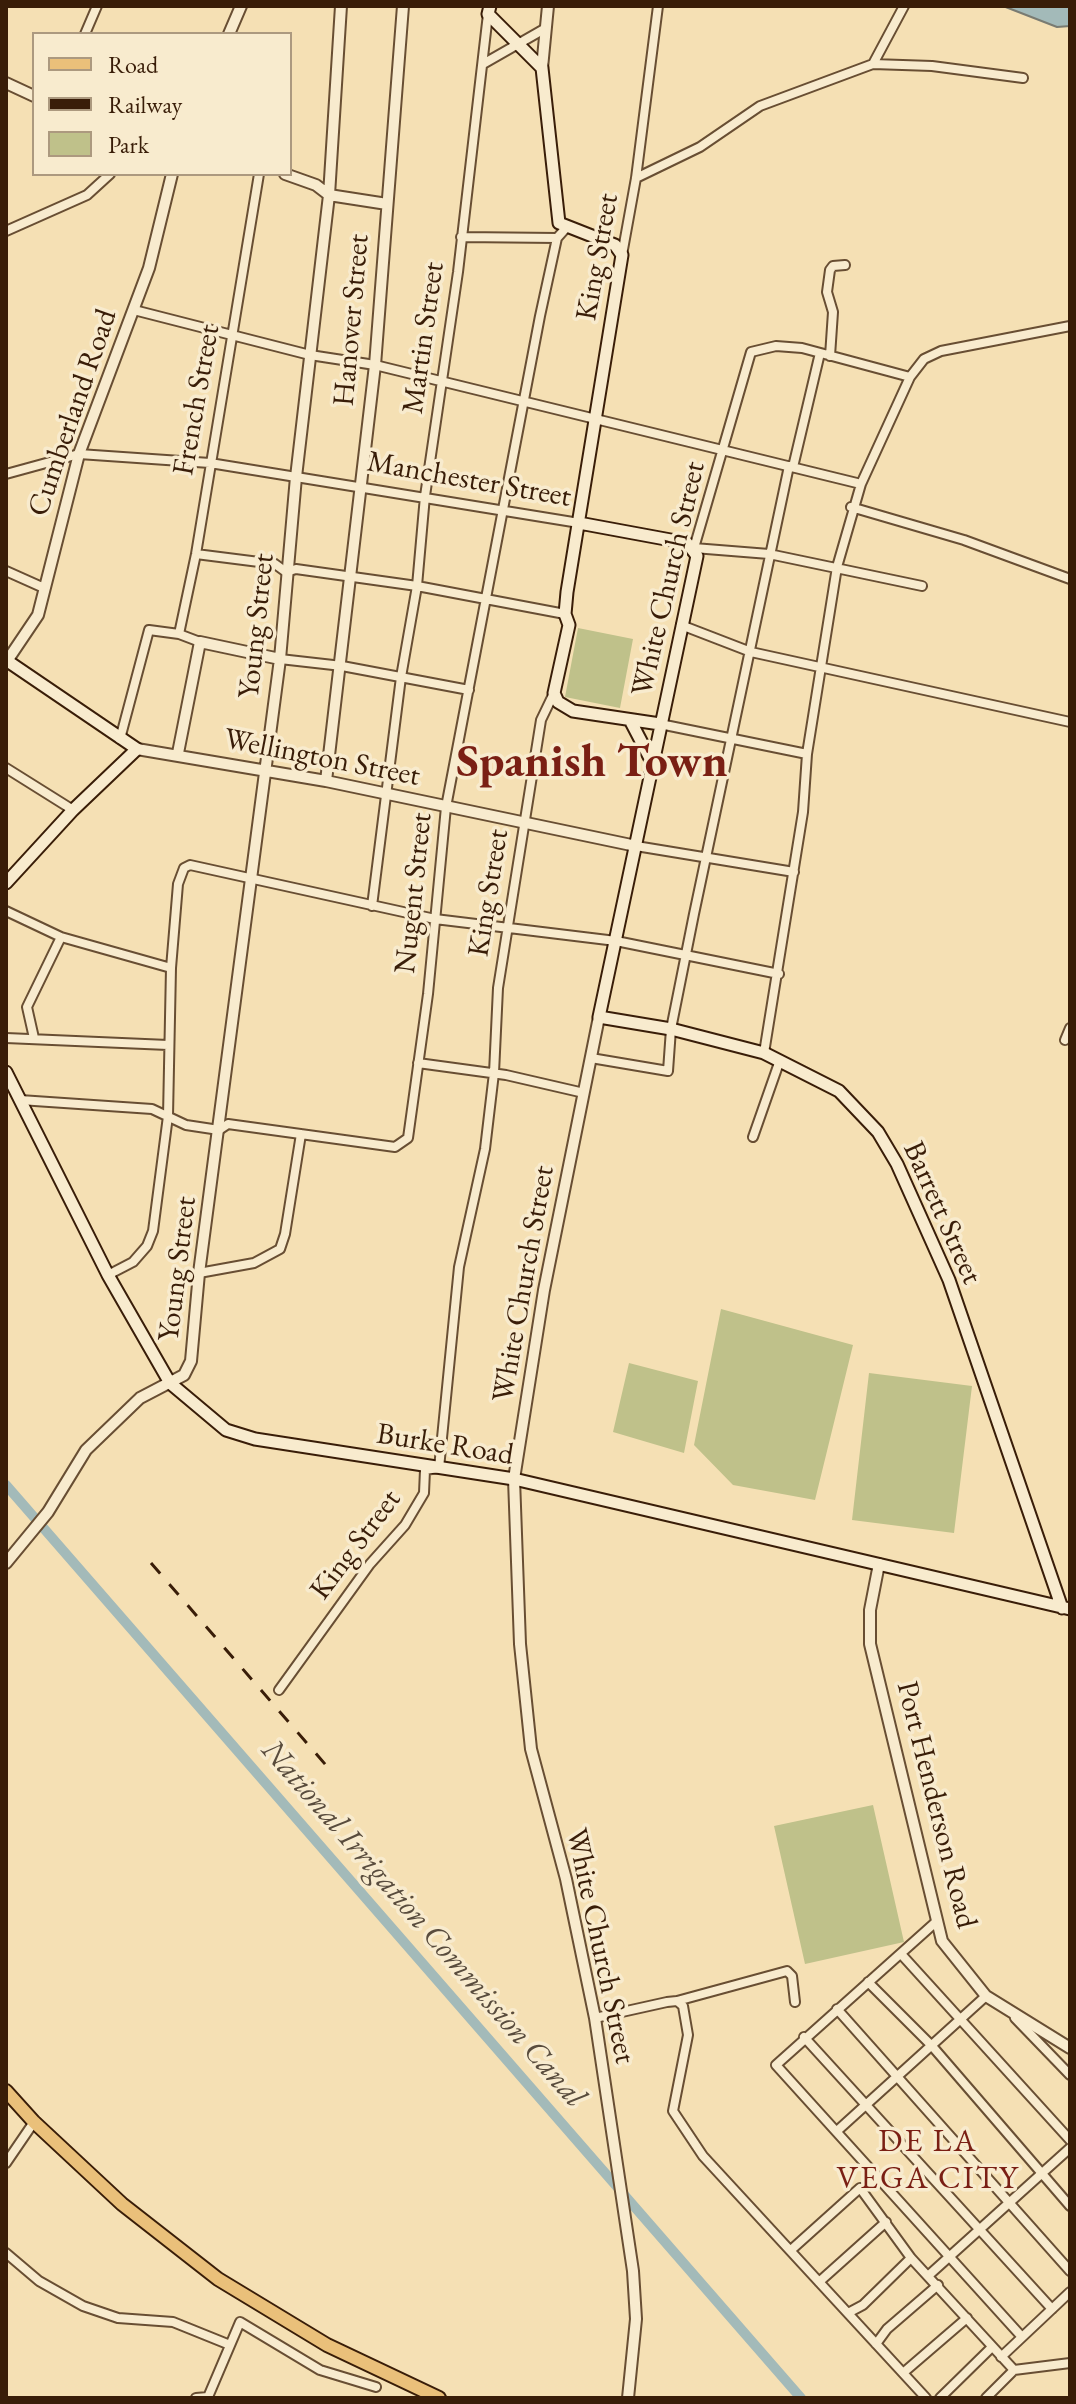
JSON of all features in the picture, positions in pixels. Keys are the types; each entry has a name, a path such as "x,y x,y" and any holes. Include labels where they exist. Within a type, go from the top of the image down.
{"main road":[{"path":"489,10 515,44 542,68 556,213 566,228 615,245 622,255"},
{"name":"King Street","path":"554,693 569,625 565,614 622,255"},
{"name":"Manchester Street","path":"579,523 687,543 694,548"},
{"name":"White Church Street","path":"599,1017 696,561 694,548"},
{"name":"Wellington Street","path":"7,660 137,749"},
{"path":"554,693 558,702 573,711 660,724"},
{"path":"630,720 653,764"},
{"path":"6,883 73,810 137,749"},
{"name":"Barrett Street","path":"599,1017 671,1029 764,1053 839,1091 878,1132 897,1164 949,1280 1066,1608"},
{"name":"Burke Road","path":"6,1072 108,1275 170,1383 226,1430 255,1439 514,1479 1066,1608"},
{"path":"6,2091 34,2122 122,2204 218,2279 327,2345 439,2398"}],"street":[{"path":"86,32 97,6"},
{"path":"230,32 241,6"},
{"name":"Young Street","path":"170,1383 184,1375 191,1361 199,1273 280,659 296,477 329,195 341,6"},
{"name":"Hanover Street","path":"326,781 342,666 359,485 375,365 403,6"},
{"path":"542,68 548,6"},
{"name":"King Street","path":"622,255 636,178 658,6"},
{"path":"873,64 901,10 890,6"},
{"name":"Martin Street","path":"372,906 401,677 417,586 425,496 489,10"},
{"path":"483,64 546,28"},
{"path":"636,178 700,147 760,106 873,64 932,66 1023,78"},
{"path":"6,83 32,95"},
{"path":"6,231 87,195 108,176"},
{"name":"Cumberland Road","path":"7,660 38,615 79,454 94,406 134,310 171,176"},
{"name":"French Street","path":"179,634 196,554 259,176"},
{"path":"291,176 316,185 329,195 387,204"},
{"path":"461,237 557,238 566,228"},
{"name":"Nugent Street","path":"20,1100 152,1109 186,1125 219,1130 228,1124 395,1147 408,1138 446,807 557,238"},
{"path":"830,356 833,312 827,292 830,270 833,266 845,265"},
{"path":"134,310 310,355 375,365 442,384 525,401 861,484"},
{"path":"764,1053 803,812 807,754 820,667 851,507 910,377 924,359 941,351 1070,326"},
{"name":"White Church Street","path":"694,548 751,352 776,346 820,353 910,377"},
{"path":"591,1058 668,1071 671,1029 769,554 820,353"},
{"name":"Manchester Street","path":"6,474 79,454 210,463 579,523"},
{"path":"851,507 964,540 1070,579"},
{"name":"Manchester Street","path":"694,548 769,554 922,586"},
{"path":"196,554 275,564 286,572 296,569 350,575 565,614"},
{"path":"6,571 44,588"},
{"path":"681,625 751,652 1070,722"},
{"path":"120,739 147,633 152,629 280,659 342,666 469,690"},
{"path":"178,753 200,642"},
{"name":"King Street","path":"279,1690 370,1564 405,1525 424,1493 425,1470 439,1468 459,1267 485,1149 494,1073 498,988 541,720 554,693"},
{"path":"660,724 807,754"},
{"name":"Wellington Street","path":"137,749 178,753 264,773 326,781 636,846 794,872"},
{"path":"6,768 73,810"},
{"path":"108,1275 133,1262 147,1246 153,1231 168,1116 171,968 178,884 184,868 190,865 252,882 435,919 616,941 779,974"},
{"path":"6,911 61,937 171,968"},
{"path":"34,1038 27,1007 61,937"},
{"name":"White Church Street","path":"599,1017 544,1290 514,1479 520,1644 531,1749 566,1879 595,2018 633,2271 636,2319 628,2398"},
{"path":"1065,1040 1070,1028"},
{"path":"6,1038 168,1045"},
{"path":"753,1137 780,1060"},
{"path":"418,1063 494,1073 584,1093"},
{"path":"199,1273 254,1263 280,1249 301,1134"},
{"path":"6,1563 48,1512 86,1450 140,1398 170,1383"},
{"name":"Port Henderson Road","path":"879,1564 870,1610 870,1644 942,1941 986,1996 1070,2048"},
{"path":"937,1921 776,2065 1022,2337"},
{"path":"901,1954 1070,2140"},
{"path":"595,2018 677,2001 787,1971 792,1976 795,2002"},
{"path":"868,1982 932,2046 1070,2206"},
{"path":"837,2131 986,1996"},
{"path":"677,2001 683,2006 688,2035 673,2111 703,2156 926,2398"},
{"path":"837,2009 1013,2202 1070,2271"},
{"path":"1014,2016 1070,2075"},
{"path":"804,2037 1052,2309"},
{"path":"6,2163 34,2122"},
{"path":"929,2275 1070,2148"},
{"path":"791,2250 860,2188 911,2258 1014,2370"},
{"path":"819,2282 886,2222"},
{"path":"6,2253 39,2281 83,2306 118,2318 173,2322 230,2345"},
{"path":"848,2313 863,2305 911,2258"},
{"path":"876,2344 887,2329 938,2285"},
{"path":"1001,2357 1069,2295"},
{"path":"903,2373 967,2318"},
{"path":"196,2398 208,2397 240,2322 320,2370 376,2387"},
{"path":"940,2398 992,2347"},
{"path":"986,2398 1014,2370 1070,2363"}],"green space":[{"path":"578,628 633,639 620,708 565,697"},
{"path":"721,1309 853,1345 815,1500 733,1485 694,1445"},
{"path":"629,1363 698,1381 684,1453 613,1432"},
{"path":"869,1373 972,1386 954,1533 852,1520"},
{"path":"873,1805 904,1942 805,1964 774,1826"}],"water":[{"path":"1003,6 1070,6 1070,26 1057,27"}],"waterway":[{"name":"National Irrigation Commission Canal","path":"6,1485 801,2398"}],"railway":[{"path":"151,1563 331,1771"}],"district":[{"name":"Spanish Town","path":"592,763"},
{"name":"DE LA VEGA CITY","path":"928,2160"}]}
